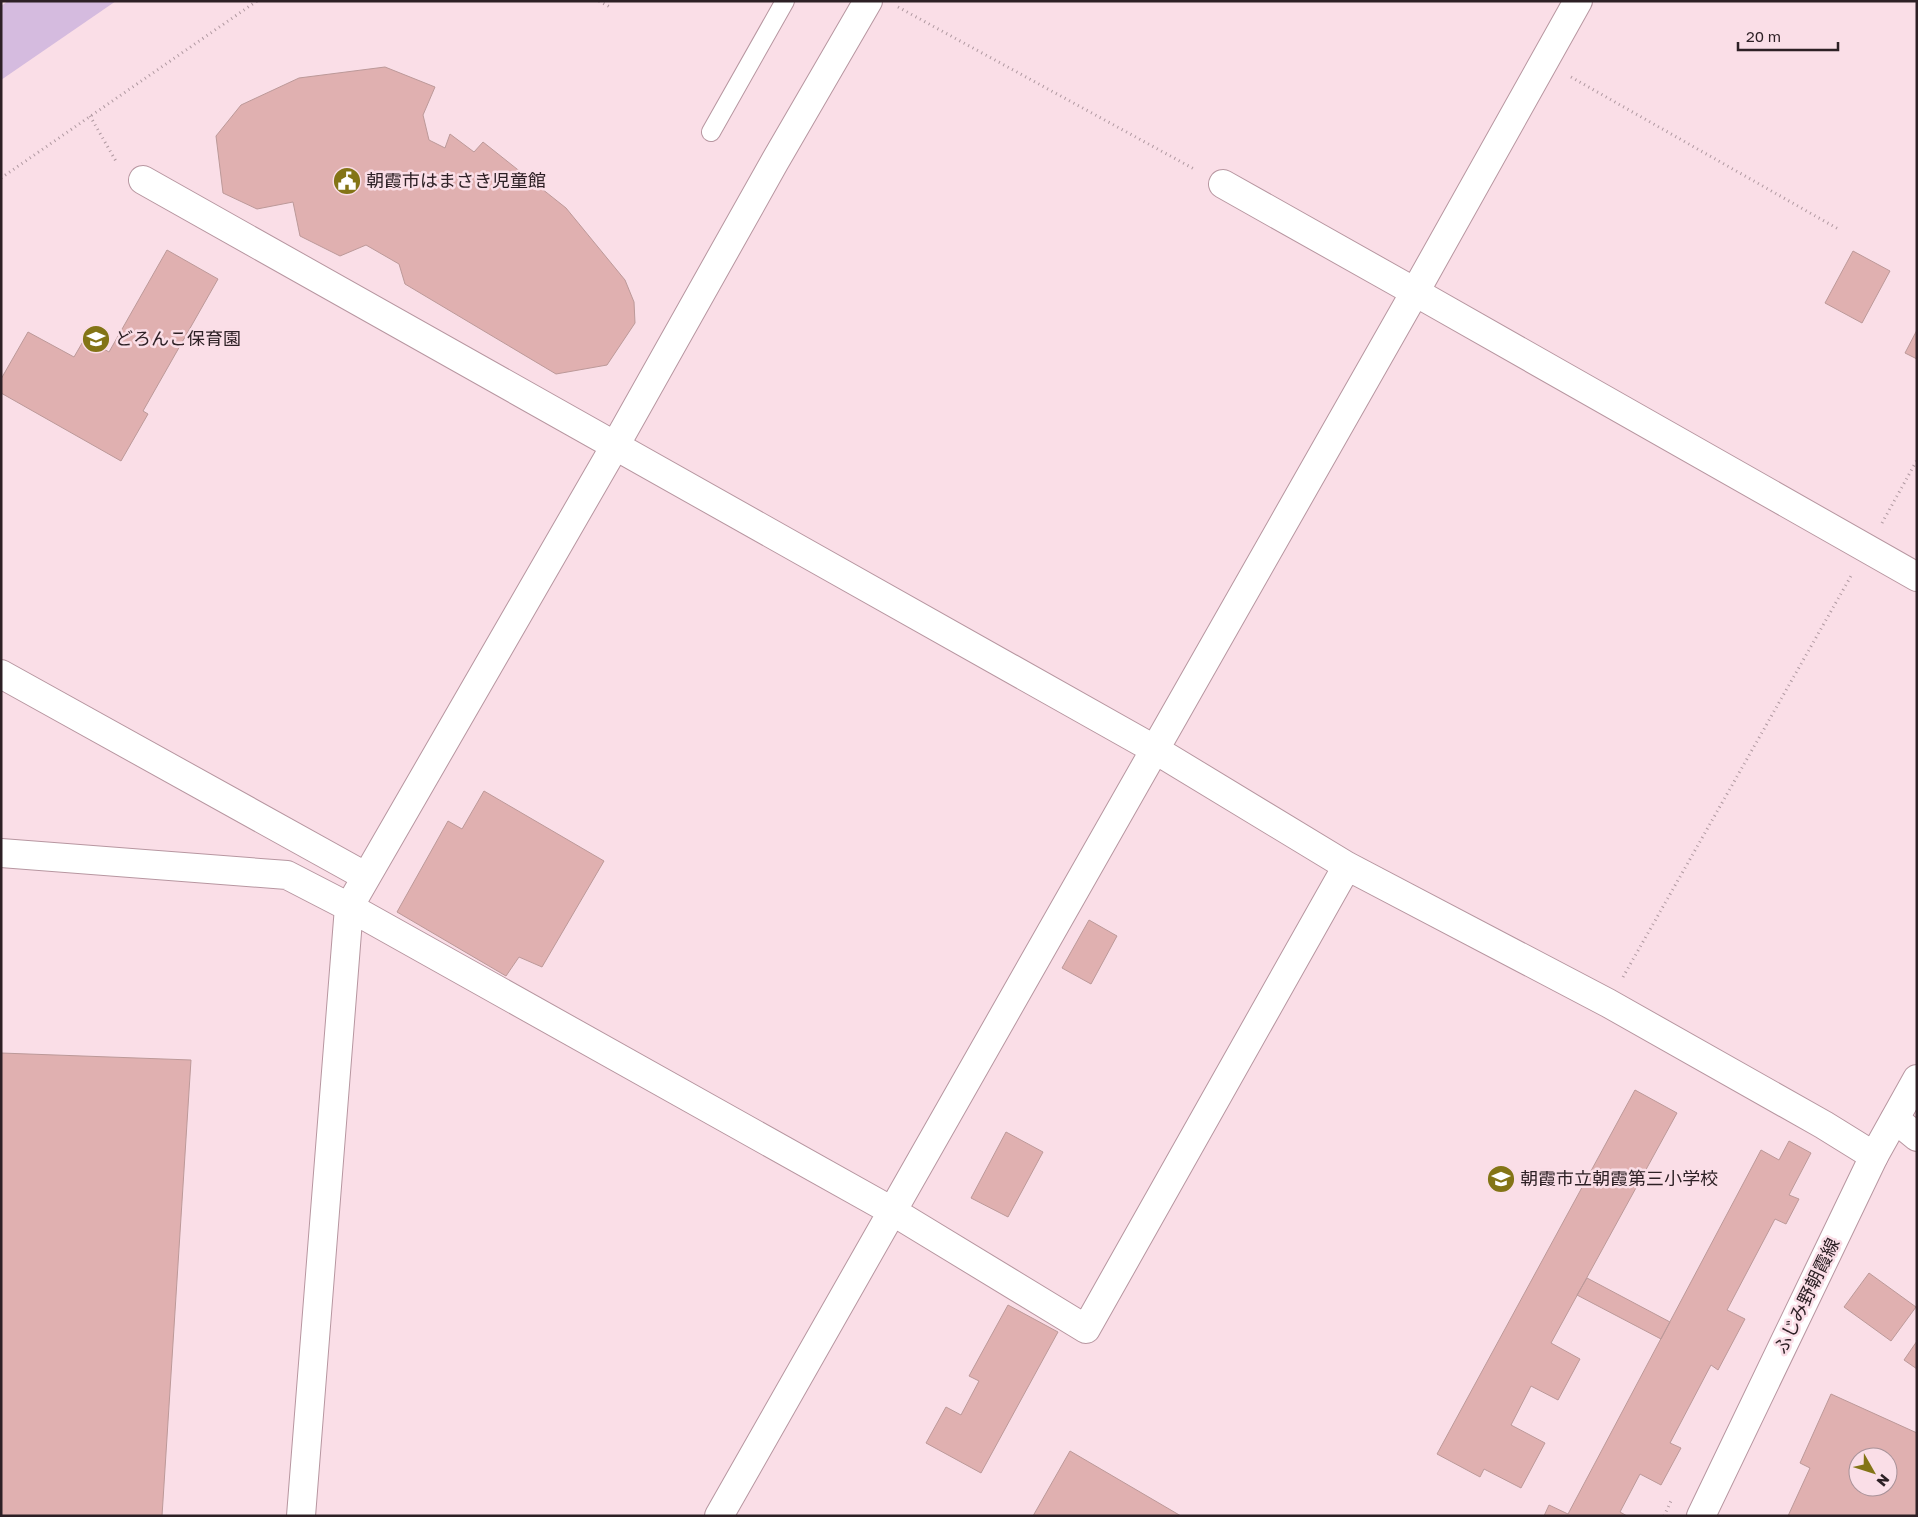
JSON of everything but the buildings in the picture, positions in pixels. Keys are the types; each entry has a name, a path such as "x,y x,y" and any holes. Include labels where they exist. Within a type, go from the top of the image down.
{"street":[{"path":"301,1516 349,907 365,876 615,446 774,163 868,1"},
{"path":"719,1516 1415,292 1578,1"},
{"path":"143,180 1154,749 1347,866 1608,1003 1824,1125 1874,1156"},
{"path":"1223,184 1917,577"},
{"path":"1,674 365,876"},
{"path":"1,853 287,875 349,907 892,1211 1086,1329 1347,866"},
{"name":"ふじみ野朝霞線","path":"1701,1516 1874,1156 1917,1078"},
{"path":"1895,1119 1917,1137"}],"lane":[{"path":"711,132 785,1"}],"path":[{"path":"1,178 257,1"},
{"path":"599,1 610,7"},
{"path":"896,6 1223,184"},
{"path":"1544,62 1840,230"},
{"path":"90,116 121,170 143,180"},
{"path":"1608,1003 1917,460"},
{"path":"1664,1516 1675,1494"}],"shaded area":[{"path":"8,1 116,1 1,80 1,6"}],"place":[{"name":"朝霞市はまさき児童館","path":"347,181"},
{"name":"どろんこ保育園","path":"96,339"},
{"name":"朝霞市立朝霞第三小学校","path":"1501,1179"}]}
